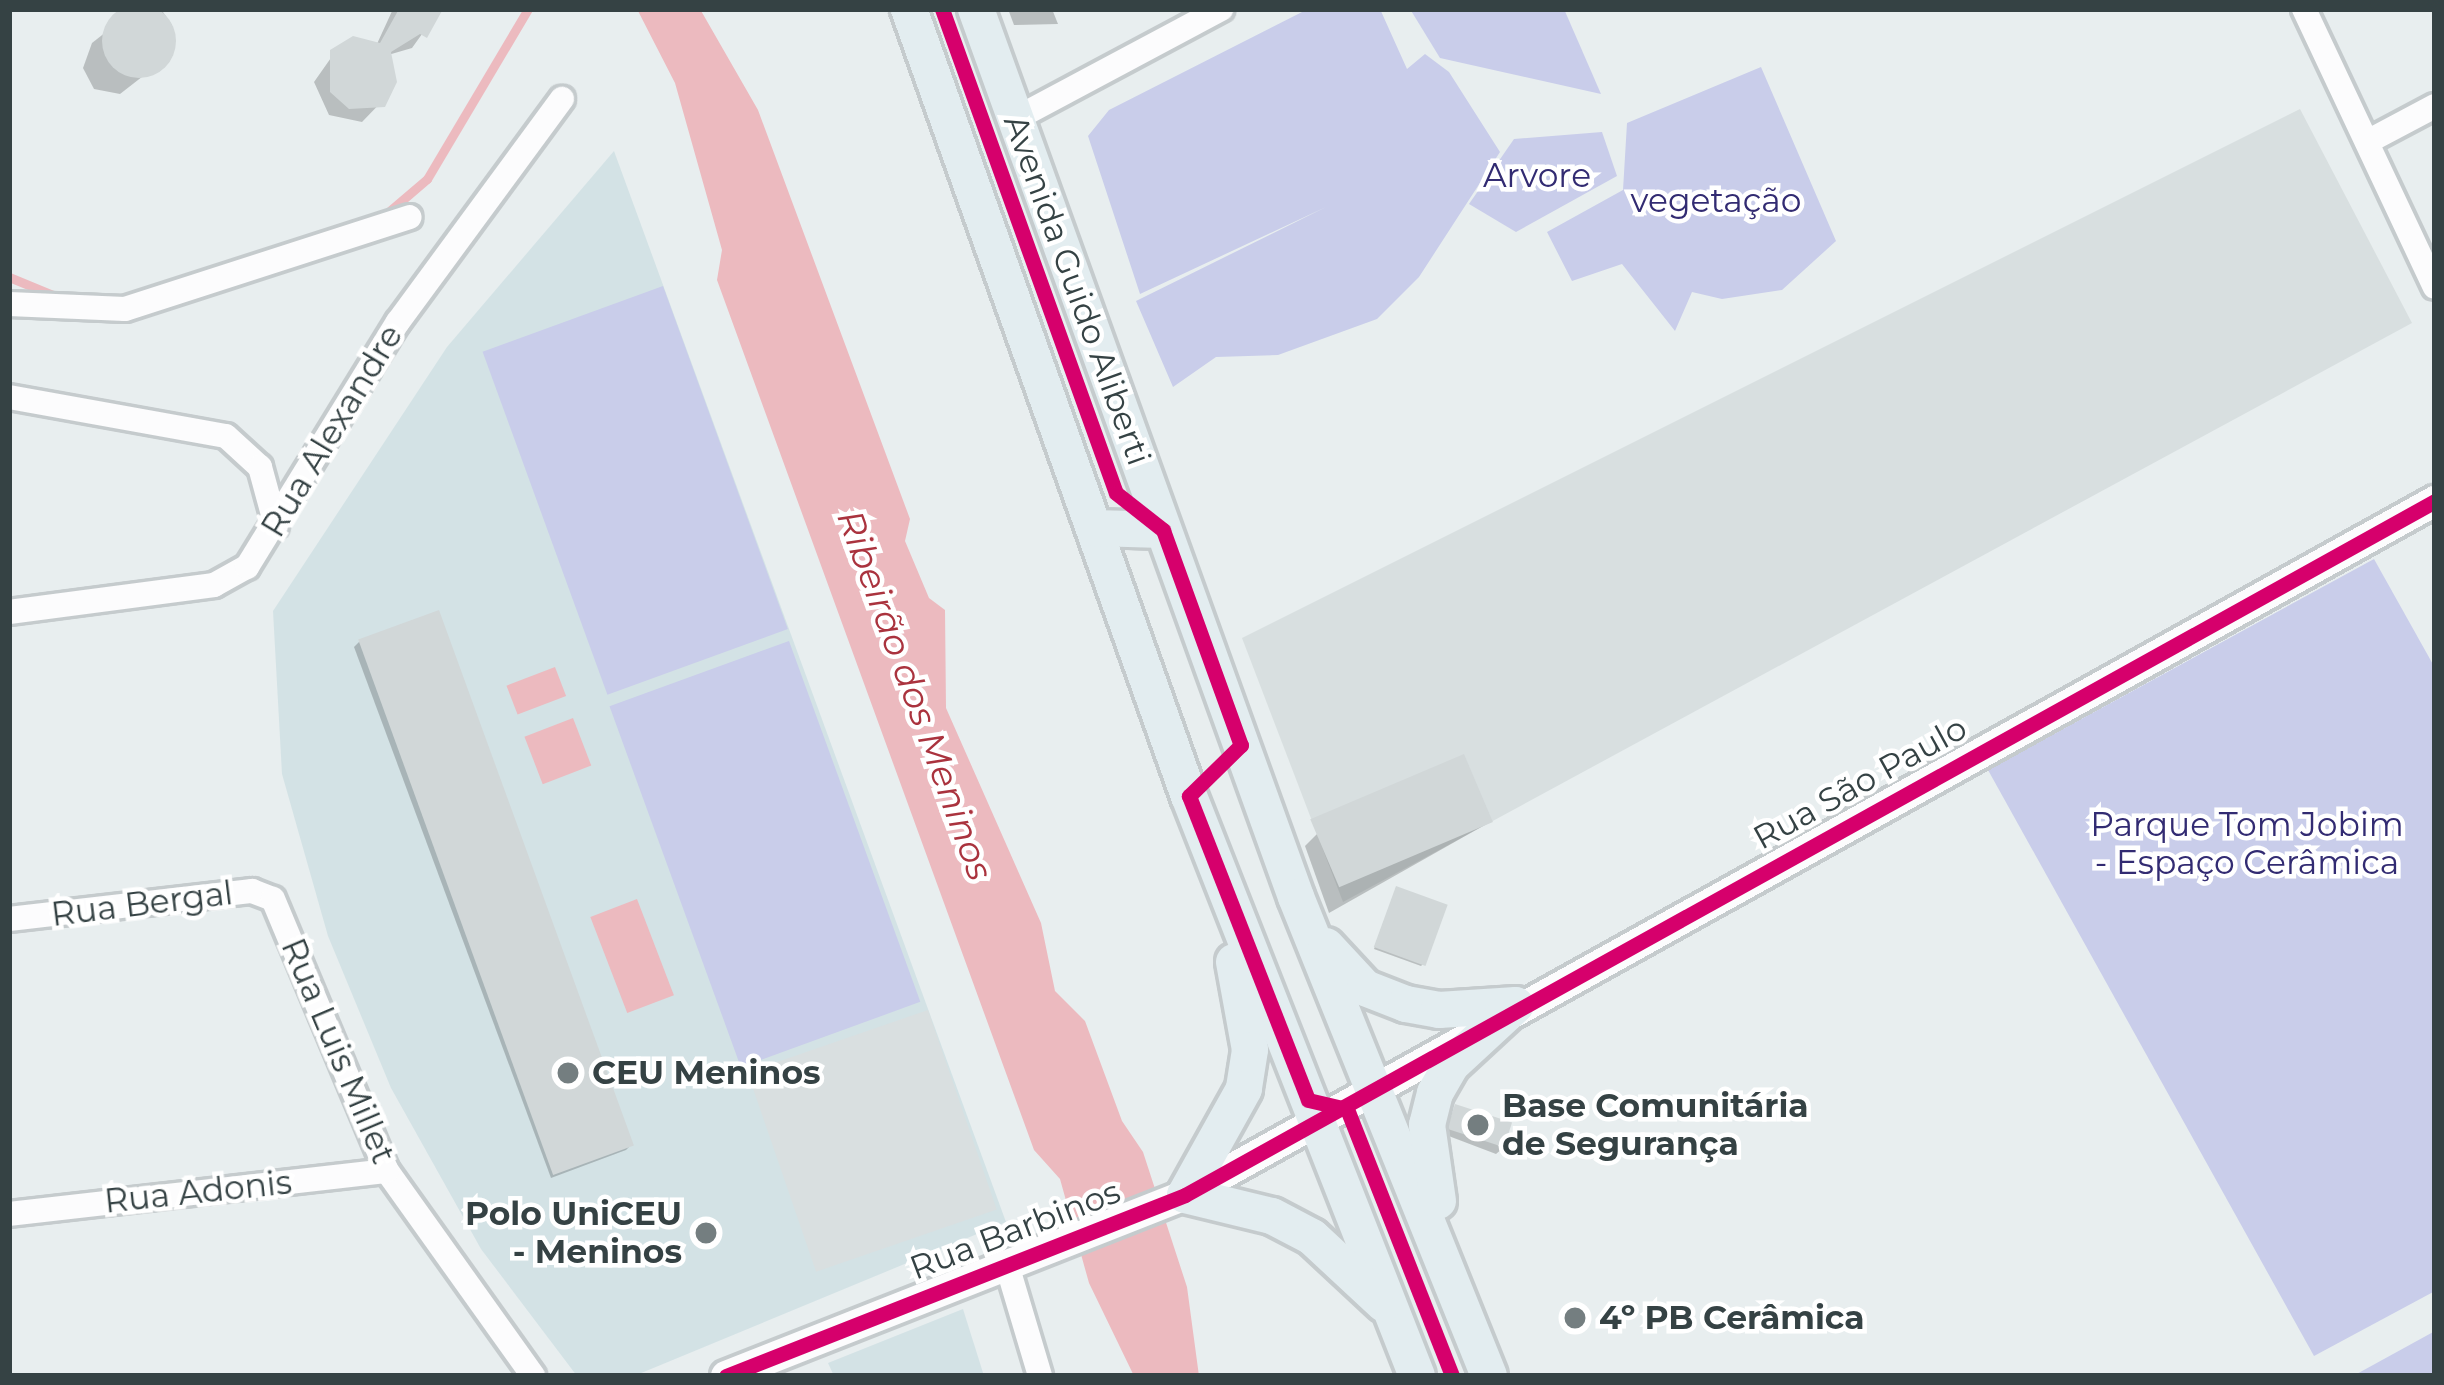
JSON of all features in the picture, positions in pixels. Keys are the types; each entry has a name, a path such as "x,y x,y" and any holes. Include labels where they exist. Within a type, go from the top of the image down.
{"main road":[{"name":"Avenida Guido Aliberti","path":"909,9 1189,796 1417,1376"},
{"name":"Avenida Guido Aliberti","path":"976,9 1296,897 1464,1299 1490,1376"},
{"path":"1094,529 1163,530"},
{"path":"1189,796 1245,1003 1250,1050 1229,1128 1178,1198 1272,1216 1312,1237 1394,1314"},
{"path":"1296,897 1336,962 1365,988 1439,1010 1516,1006"},
{"path":"1464,1299 1430,1170 1427,1125 1450,1065 1516,1006"}],"street":[{"path":"1015,119 1221,9"},
{"path":"2304,9 2435,287"},
{"name":"Rua Alexandre","path":"9,612 214,585 247,567 398,322 562,99"},
{"path":"2366,142 2435,106"},
{"path":"9,304 125,309 410,217"},
{"path":"9,397 226,436 260,467 276,526"},
{"name":"Rua São Paulo","path":"1318,1125 1516,1006 2435,501"},
{"name":"Rua Bergal","path":"9,919 252,891 273,899"},
{"name":"Rua Luis Millet","path":"273,899 387,1171 533,1376"},
{"name":"Rua Barbinos","path":"726,1376 1178,1198 1318,1125"},
{"name":"Rua Adonis","path":"9,1214 387,1171"},
{"path":"1007,1264 1040,1376"}],"shaded area":[{"path":"2300,109 2412,323 1343,902 1242,638"},
{"path":"614,151 1006,1222 634,1376 577,1376 481,1249 391,1088 328,936 282,774 273,611 447,347"},
{"path":"928,1010 997,1210 816,1272 747,1072"},
{"path":"963,1309 984,1376 834,1376 828,1363"}],"green space":[{"path":"1308,9 1380,9 1407,69 1425,54 1449,72 1500,152 1419,277 1377,319 1278,355 1216,357 1173,387 1136,301 1326,207 1140,294 1088,136 1109,110"},
{"name":"vegetação","path":"1410,9 1564,9 1601,94 1440,58"},
{"name":"vegetação","path":"1761,67 1836,241 1782,290 1722,299 1692,292 1675,331 1622,264 1572,281 1547,232 1623,190 1627,123"},
{"name":"Arvore","path":"1602,132 1617,176 1516,232 1469,204 1514,139"},
{"path":"663,286 788,629 607,695 483,352"},
{"name":"Parque Tom Jobim - Espaço Cerâmica","path":"2374,559 2435,668 2435,1291 2314,1356 1988,770"},
{"path":"789,641 920,1002 741,1067 610,706"},
{"path":"2435,1331 2435,1376 2353,1376"}],"water":[{"name":"Ribeirão dos Meninos","path":"637,9 700,9 758,110 910,519 905,541 929,598 945,610 946,708 1041,923 1055,991 1085,1021 1122,1121 1143,1152 1187,1287 1199,1376 1134,1376 1089,1283 1060,1179 1034,1150 717,280 722,250 675,83"},
{"path":"555,667 566,696 518,715 506,686"},
{"path":"573,718 591,766 543,784 524,737"},
{"path":"637,899 674,995 627,1013 590,917"}],"building":[{"path":"139,4 165,15 176,41 165,67 139,78 113,67 102,41 113,15"},
{"path":"399,9 443,9 427,38 420,34 391,52 397,82 385,107 349,109 330,92 330,50 353,36 380,43"},
{"path":"439,610 634,1146 553,1175 358,639"},
{"path":"1464,754 1493,822 1339,887 1310,819"},
{"path":"1396,886 1448,905 1425,966 1374,947"},
{"name":"Base Comunitária de Segurança","path":"1455,1104 1512,1123 1504,1147 1447,1129"}],"waterway":[{"path":"386,214 427,179 528,9"},
{"path":"9,277 60,298"}],"cycle path":[{"path":"942,9 1116,493 1163,530 1241,745 1189,796 1308,1100 1347,1109 1452,1376"},
{"path":"726,1376 1185,1195 2435,501"}],"place":[{"name":"CEU Meninos","path":"568,1073"},
{"name":"Base Comunitária de Segurança","path":"1478,1125"},
{"name":"Polo UniCEU - Meninos","path":"706,1233"},
{"name":"4º PB Cerâmica","path":"1575,1318"}]}
